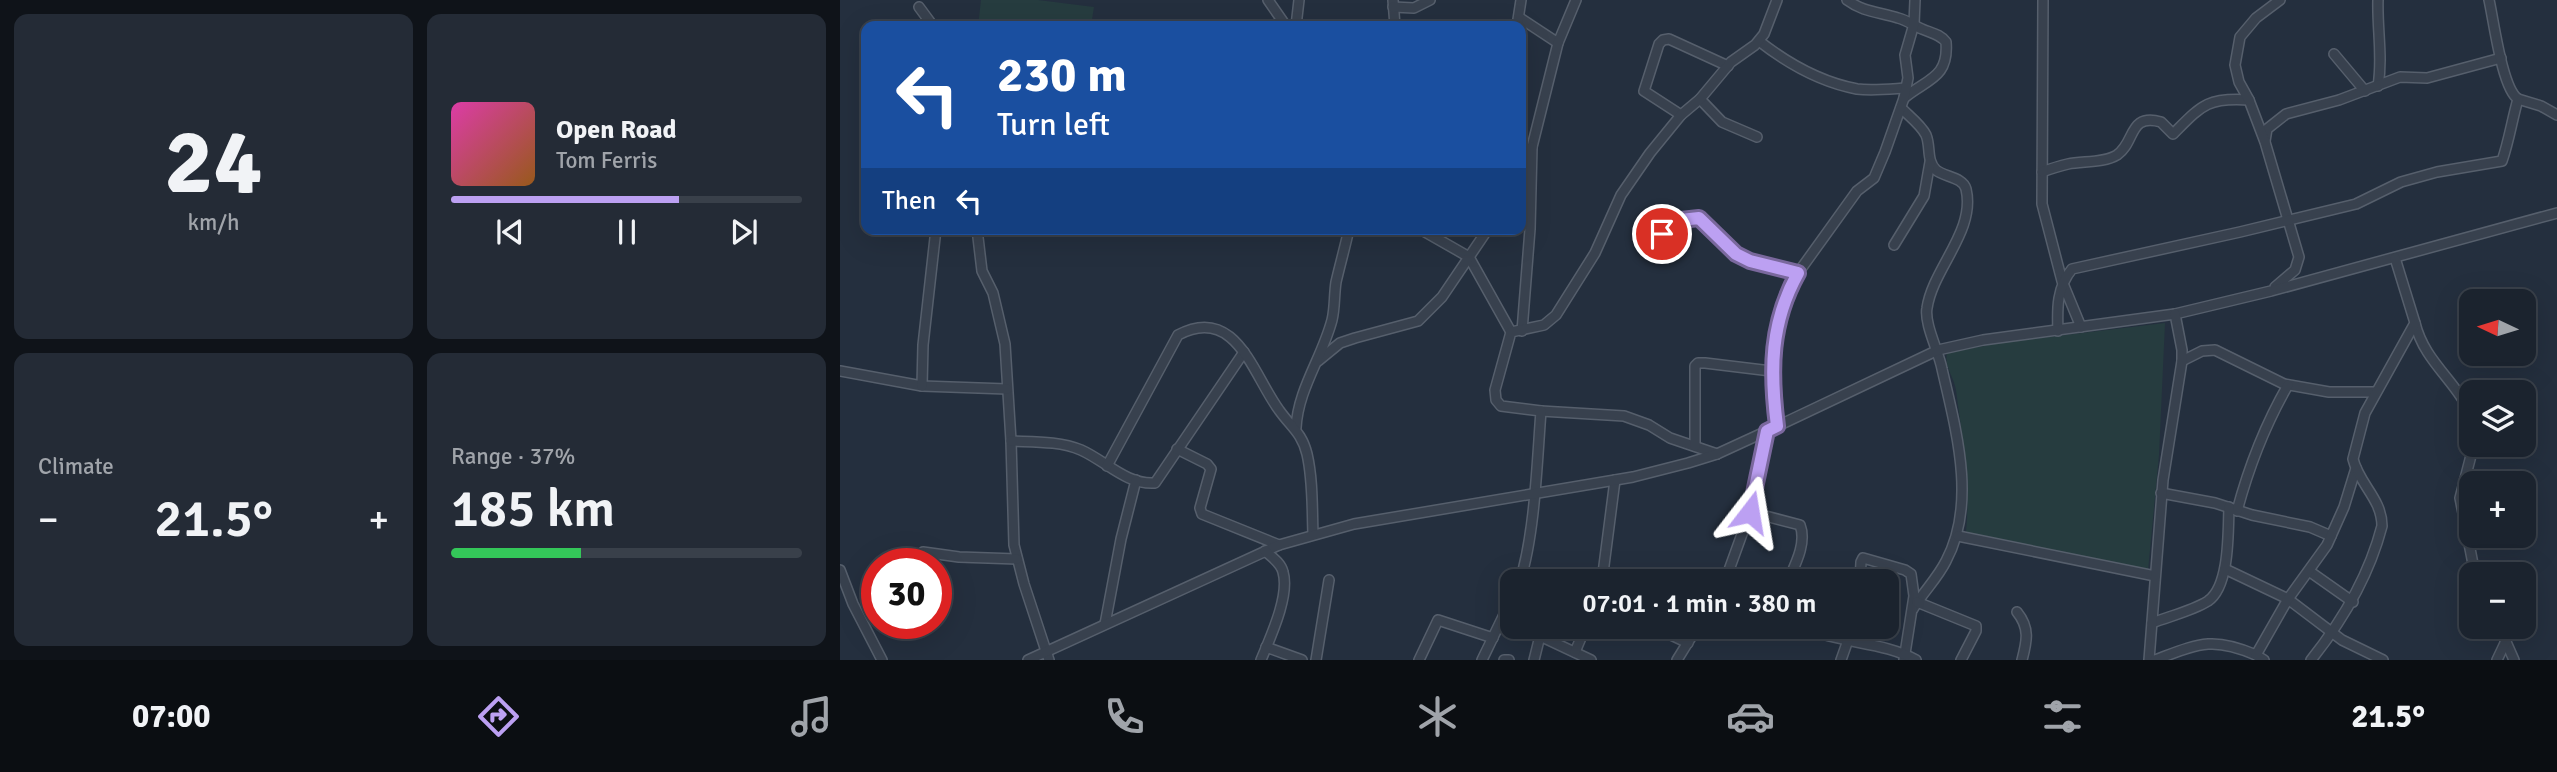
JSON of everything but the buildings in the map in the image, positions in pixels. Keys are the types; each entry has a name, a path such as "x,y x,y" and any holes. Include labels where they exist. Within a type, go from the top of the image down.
{"street":[{"path":"1268,0 1283,21"},
{"path":"1297,21 1299,0"},
{"path":"1393,4 1414,8 1430,0"},
{"path":"1519,21 1521,0"},
{"path":"1526,160 1532,147 1558,43 1576,0"},
{"path":"1511,332 1544,325 1556,315 1595,253 1621,195 1650,153 1681,115 1700,99 1728,66 1759,41 1777,0"},
{"path":"1759,41 1786,62 1831,82 1904,98 1939,75 1947,48 1943,38 1898,18 1869,12 1847,0"},
{"path":"1777,426 1772,371 1775,340 1786,296 1798,273 1857,191 1874,178 1904,98 1908,78 1906,47 1914,24 1914,0"},
{"path":"2043,0 2042,204 2062,281 2081,327"},
{"path":"2271,291 2298,266 2299,257 2290,220 2264,142 2249,100 2239,82 2235,65 2240,37 2256,18 2280,0"},
{"path":"2378,0 2381,53 2378,86"},
{"path":"2489,0 2501,58 2512,94 2557,115"},
{"path":"919,7 929,21"},
{"path":"1526,26 1558,43"},
{"path":"1681,115 1644,91 1659,44 1670,39 1728,66"},
{"path":"2334,54 2365,91"},
{"path":"2264,142 2267,129 2286,114 2365,91 2400,77 2427,78 2501,58"},
{"path":"1894,245 1924,196 1930,162 1927,137 1904,98"},
{"path":"2042,172 2065,164 2117,155 2135,127 2145,120 2161,122 2173,134 2196,111 2212,101 2227,98 2249,100"},
{"path":"1700,99 1722,122 1757,137"},
{"path":"2058,331 2057,310 2062,281 2072,269 2356,204 2401,182 2502,162 2518,99"},
{"path":"1522,331 1530,229 1532,147"},
{"path":"1915,606 1942,569 1958,536 1962,511 1955,427 1927,309 1932,289 1964,225 1967,197 1966,187 1962,182 1937,171 1930,162"},
{"path":"1028,660 1048,656 1105,624 1279,545 1313,534 1373,521 1671,468 1717,454 1938,350 1976,341 2175,314 2271,291 2557,213"},
{"path":"1643,248 1681,220 1699,218 1736,254 1750,261 1798,273"},
{"path":"922,386 923,345 935,235"},
{"path":"978,235 982,271 993,293 1003,331 1011,441 1012,523 1017,559 1048,656"},
{"path":"1296,428 1297,410 1318,361 1332,318 1336,284 1348,235"},
{"path":"1430,235 1469,257 1511,332 1495,390 1496,400 1502,406 1541,411 1624,415 1649,425 1670,438 1717,454"},
{"path":"1318,361 1340,343 1418,321 1442,297 1484,235"},
{"path":"2395,258 2422,346 2459,395"},
{"path":"2149,660 2161,493 2182,361 2175,314"},
{"path":"2311,660 2353,602 2382,526 2381,513 2356,468 2353,454 2365,413 2375,392 2415,324"},
{"path":"1107,466 1148,395 1178,335 1200,327 1214,328 1225,334 1244,352 1279,411 1296,428 1307,454 1313,534"},
{"path":"2182,361 2202,351 2215,350 2288,385 2329,392 2375,392"},
{"path":"1011,441 1071,447 1136,480 1155,482 1244,352"},
{"path":"1695,446 1695,366 1698,363 1772,371"},
{"path":"840,371 922,386 1007,389"},
{"path":"2152,622 2212,598 2225,569 2233,509 2272,413 2288,385"},
{"path":"1523,569 1534,494 1541,411"},
{"path":"1729,569 1750,512 1767,431"},
{"path":"1177,449 1207,464 1211,469 1200,508 1202,514 1279,545"},
{"path":"2471,457 2460,498 2473,562"},
{"path":"2155,660 2193,646 2217,643 2228,644 2260,657 2288,598 2331,536 2344,507 2356,468"},
{"path":"1105,624 1121,539 1136,480"},
{"path":"1604,569 1615,480"},
{"path":"2161,493 2310,527 2331,536"},
{"path":"1750,512 1800,525 1802,530 1799,557 1794,569"},
{"path":"1958,536 2155,576"},
{"path":"1262,660 1282,599 1284,577 1280,565 1265,551"},
{"path":"952,556 1017,559"},
{"path":"1861,569 1863,558 1905,569 1911,574 1915,606 1905,657"},
{"path":"2225,569 2288,598 2333,633 2363,652 2383,660"},
{"path":"840,570 853,604 882,660"},
{"path":"2309,570 2353,602"},
{"path":"1316,660 1329,580"},
{"path":"1915,606 1976,626 1961,660"},
{"path":"2017,612 2024,620 2027,630 2022,660"},
{"path":"1419,660 1438,620 1493,638"},
{"path":"1482,660 1500,623"},
{"path":"1534,660 1538,639"},
{"path":"1553,639 1591,660"},
{"path":"1575,652 1580,639"},
{"path":"1680,639 1688,643"},
{"path":"1677,660 1690,639"},
{"path":"1841,639 1916,660"},
{"path":"1841,660 1847,641"},
{"path":"2497,660 2505,641"},
{"path":"2505,641 2514,660"},
{"path":"1266,647 1302,660"}],"green space":[{"path":"981,0 1038,0 1094,7 1092,21 979,21"},
{"path":"2165,323 2159,455 2148,571 1966,532 1965,461 1956,390 1947,362 1947,353 1999,343"}],"route":[{"path":"1662,234 1681,220 1699,218 1736,254 1750,261 1798,273 1786,296 1775,340 1772,371 1777,426 1767,431 1750,512"}]}
